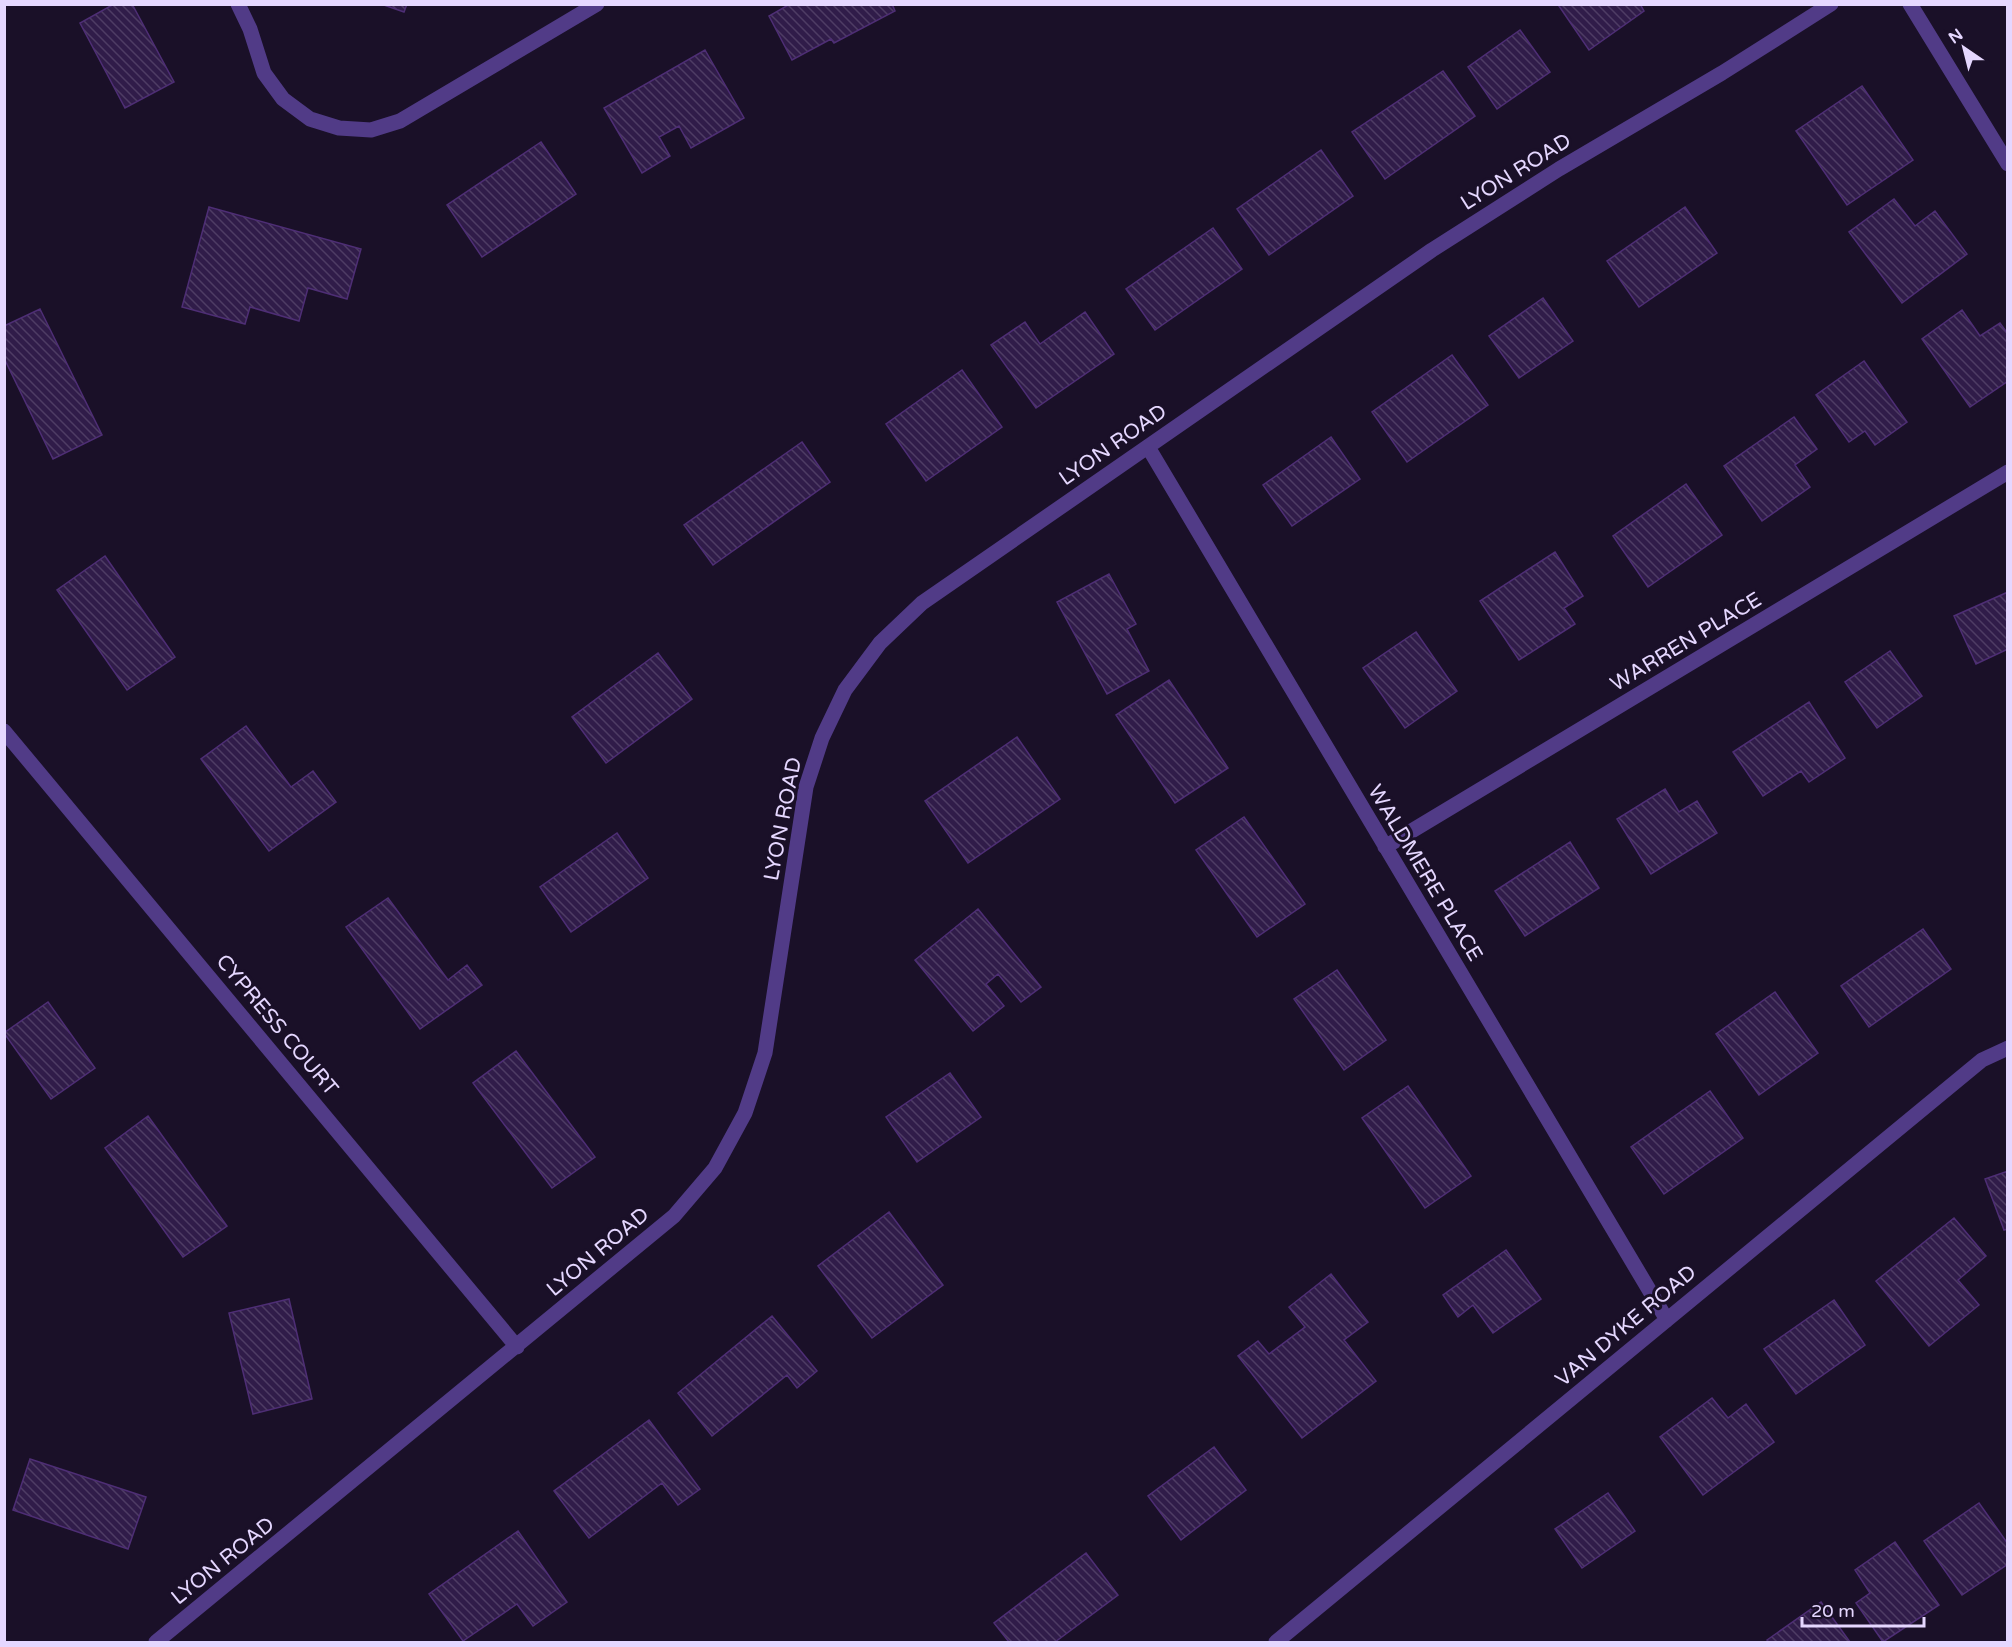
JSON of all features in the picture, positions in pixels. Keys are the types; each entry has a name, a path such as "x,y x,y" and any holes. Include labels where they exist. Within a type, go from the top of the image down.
{"street":[{"path":"238,4 250,29 264,73 283,99 310,118 339,128 370,130 400,121 597,4"},
{"name":"LYON ROAD","path":"156,1642 674,1216 715,1168 745,1113 765,1053 806,788 822,738 846,690 880,644 922,603 1432,250 1559,169 1722,73 1831,4"},
{"path":"1910,4 2007,164"},
{"name":"WALDMERE PLACE","path":"1148,447 1667,1320"},
{"name":"WARREN PLACE","path":"1385,847 2007,472"},
{"name":"CYPRESS COURT","path":"4,731 517,1347"},
{"name":"VAN DYKE ROAD","path":"1276,1642 1982,1060 2007,1048"}],"building":[{"path":"114,4 132,4 174,82 125,108 80,23"},
{"path":"381,4 407,4 404,12"},
{"path":"790,4 892,4 895,11 834,43 831,39 792,60 769,16"},
{"path":"1561,4 1640,4 1644,11 1589,50 1559,6"},
{"path":"1520,30 1550,72 1497,109 1468,67"},
{"path":"705,50 744,118 691,148 679,126 659,137 670,156 642,173 604,108"},
{"path":"1443,71 1475,116 1385,179 1352,132"},
{"path":"1862,86 1913,160 1847,205 1796,131"},
{"path":"541,142 576,194 482,257 447,205"},
{"path":"1321,150 1353,196 1269,255 1237,209"},
{"path":"1894,199 1915,226 1935,211 1967,254 1902,303 1849,232"},
{"path":"209,207 361,249 347,299 308,288 299,321 250,307 245,324 182,307"},
{"path":"1685,207 1717,253 1639,307 1607,261"},
{"path":"1213,228 1242,269 1155,330 1126,289"},
{"path":"1543,298 1573,341 1519,378 1489,336"},
{"path":"40,309 102,435 53,459 4,358 4,326"},
{"path":"1962,310 1980,336 2000,323 2008,334 2008,381 1970,407 1922,339"},
{"path":"1085,312 1114,354 1036,408 991,345 1025,322 1040,344"},
{"path":"1452,355 1488,405 1407,462 1372,412"},
{"path":"1864,361 1907,422 1875,445 1865,431 1849,442 1816,395"},
{"path":"962,370 1002,427 926,481 886,424"},
{"path":"1794,417 1817,449 1795,465 1810,487 1762,521 1724,466"},
{"path":"1331,437 1360,479 1292,526 1263,485"},
{"path":"802,442 830,482 713,565 684,525"},
{"path":"1686,484 1722,535 1648,587 1613,536"},
{"path":"1555,552 1583,596 1564,608 1575,624 1519,660 1480,601"},
{"path":"105,556 175,657 127,690 57,590"},
{"path":"1109,574 1136,624 1127,629 1149,671 1107,694 1057,602"},
{"path":"2008,592 2008,649 1976,664 1954,616"},
{"path":"1416,632 1457,691 1405,728 1363,668"},
{"path":"1890,651 1922,696 1877,728 1845,682"},
{"path":"658,653 692,699 606,763 572,717"},
{"path":"1169,680 1228,768 1175,803 1116,715"},
{"path":"1809,702 1845,758 1809,782 1801,771 1763,796 1733,752"},
{"path":"246,726 291,787 313,771 336,802 269,851 201,759"},
{"path":"1017,737 1060,799 968,863 925,801"},
{"path":"1665,789 1679,812 1697,801 1717,833 1651,874 1617,819"},
{"path":"1244,817 1305,904 1257,937 1196,850"},
{"path":"617,833 648,878 571,932 540,887"},
{"path":"1570,842 1599,888 1525,936 1495,891"},
{"path":"388,898 448,980 467,965 482,985 420,1029 346,927"},
{"path":"978,909 1041,987 1021,1002 998,974 986,984 1004,1006 973,1031 915,960"},
{"path":"1923,929 1951,969 1869,1027 1841,986"},
{"path":"1337,970 1386,1040 1344,1070 1294,999"},
{"path":"1775,992 1818,1053 1759,1095 1716,1034"},
{"path":"48,1002 95,1068 51,1099 4,1033"},
{"path":"516,1051 595,1157 552,1188 473,1083"},
{"path":"950,1073 981,1117 917,1162 886,1117"},
{"path":"1408,1086 1471,1176 1425,1208 1362,1118"},
{"path":"1710,1091 1743,1138 1664,1194 1631,1147"},
{"path":"148,1116 227,1226 183,1257 105,1148"},
{"path":"2008,1171 2008,1229 2004,1230 1985,1179"},
{"path":"889,1212 943,1285 872,1338 818,1266"},
{"path":"1954,1218 1986,1256 1958,1280 1979,1305 1929,1346 1876,1281"},
{"path":"1506,1250 1541,1299 1493,1333 1473,1305 1458,1317 1443,1295"},
{"path":"1331,1274 1368,1322 1344,1340 1376,1381 1302,1438 1238,1356 1258,1341 1269,1354 1305,1327 1289,1307"},
{"path":"289,1299 312,1399 253,1414 229,1313"},
{"path":"1834,1300 1865,1345 1796,1394 1764,1349"},
{"path":"772,1316 817,1371 797,1388 787,1375 712,1436 678,1393"},
{"path":"1712,1398 1728,1418 1746,1404 1774,1442 1703,1495 1660,1437"},
{"path":"649,1420 700,1489 678,1505 662,1483 589,1538 554,1491"},
{"path":"1214,1447 1246,1490 1181,1540 1148,1496"},
{"path":"30,1459 146,1497 128,1549 13,1510"},
{"path":"1608,1493 1635,1531 1582,1568 1555,1529"},
{"path":"1979,1503 2008,1544 2008,1564 1962,1595 1924,1541"},
{"path":"518,1531 567,1602 533,1626 517,1604 463,1641 429,1594"},
{"path":"1895,1542 1939,1605 1883,1642 1856,1603 1870,1593 1855,1570"},
{"path":"1086,1553 1118,1595 1055,1642 1009,1642 994,1623"},
{"path":"1821,1602 1850,1642 1769,1642 1767,1640"}]}
